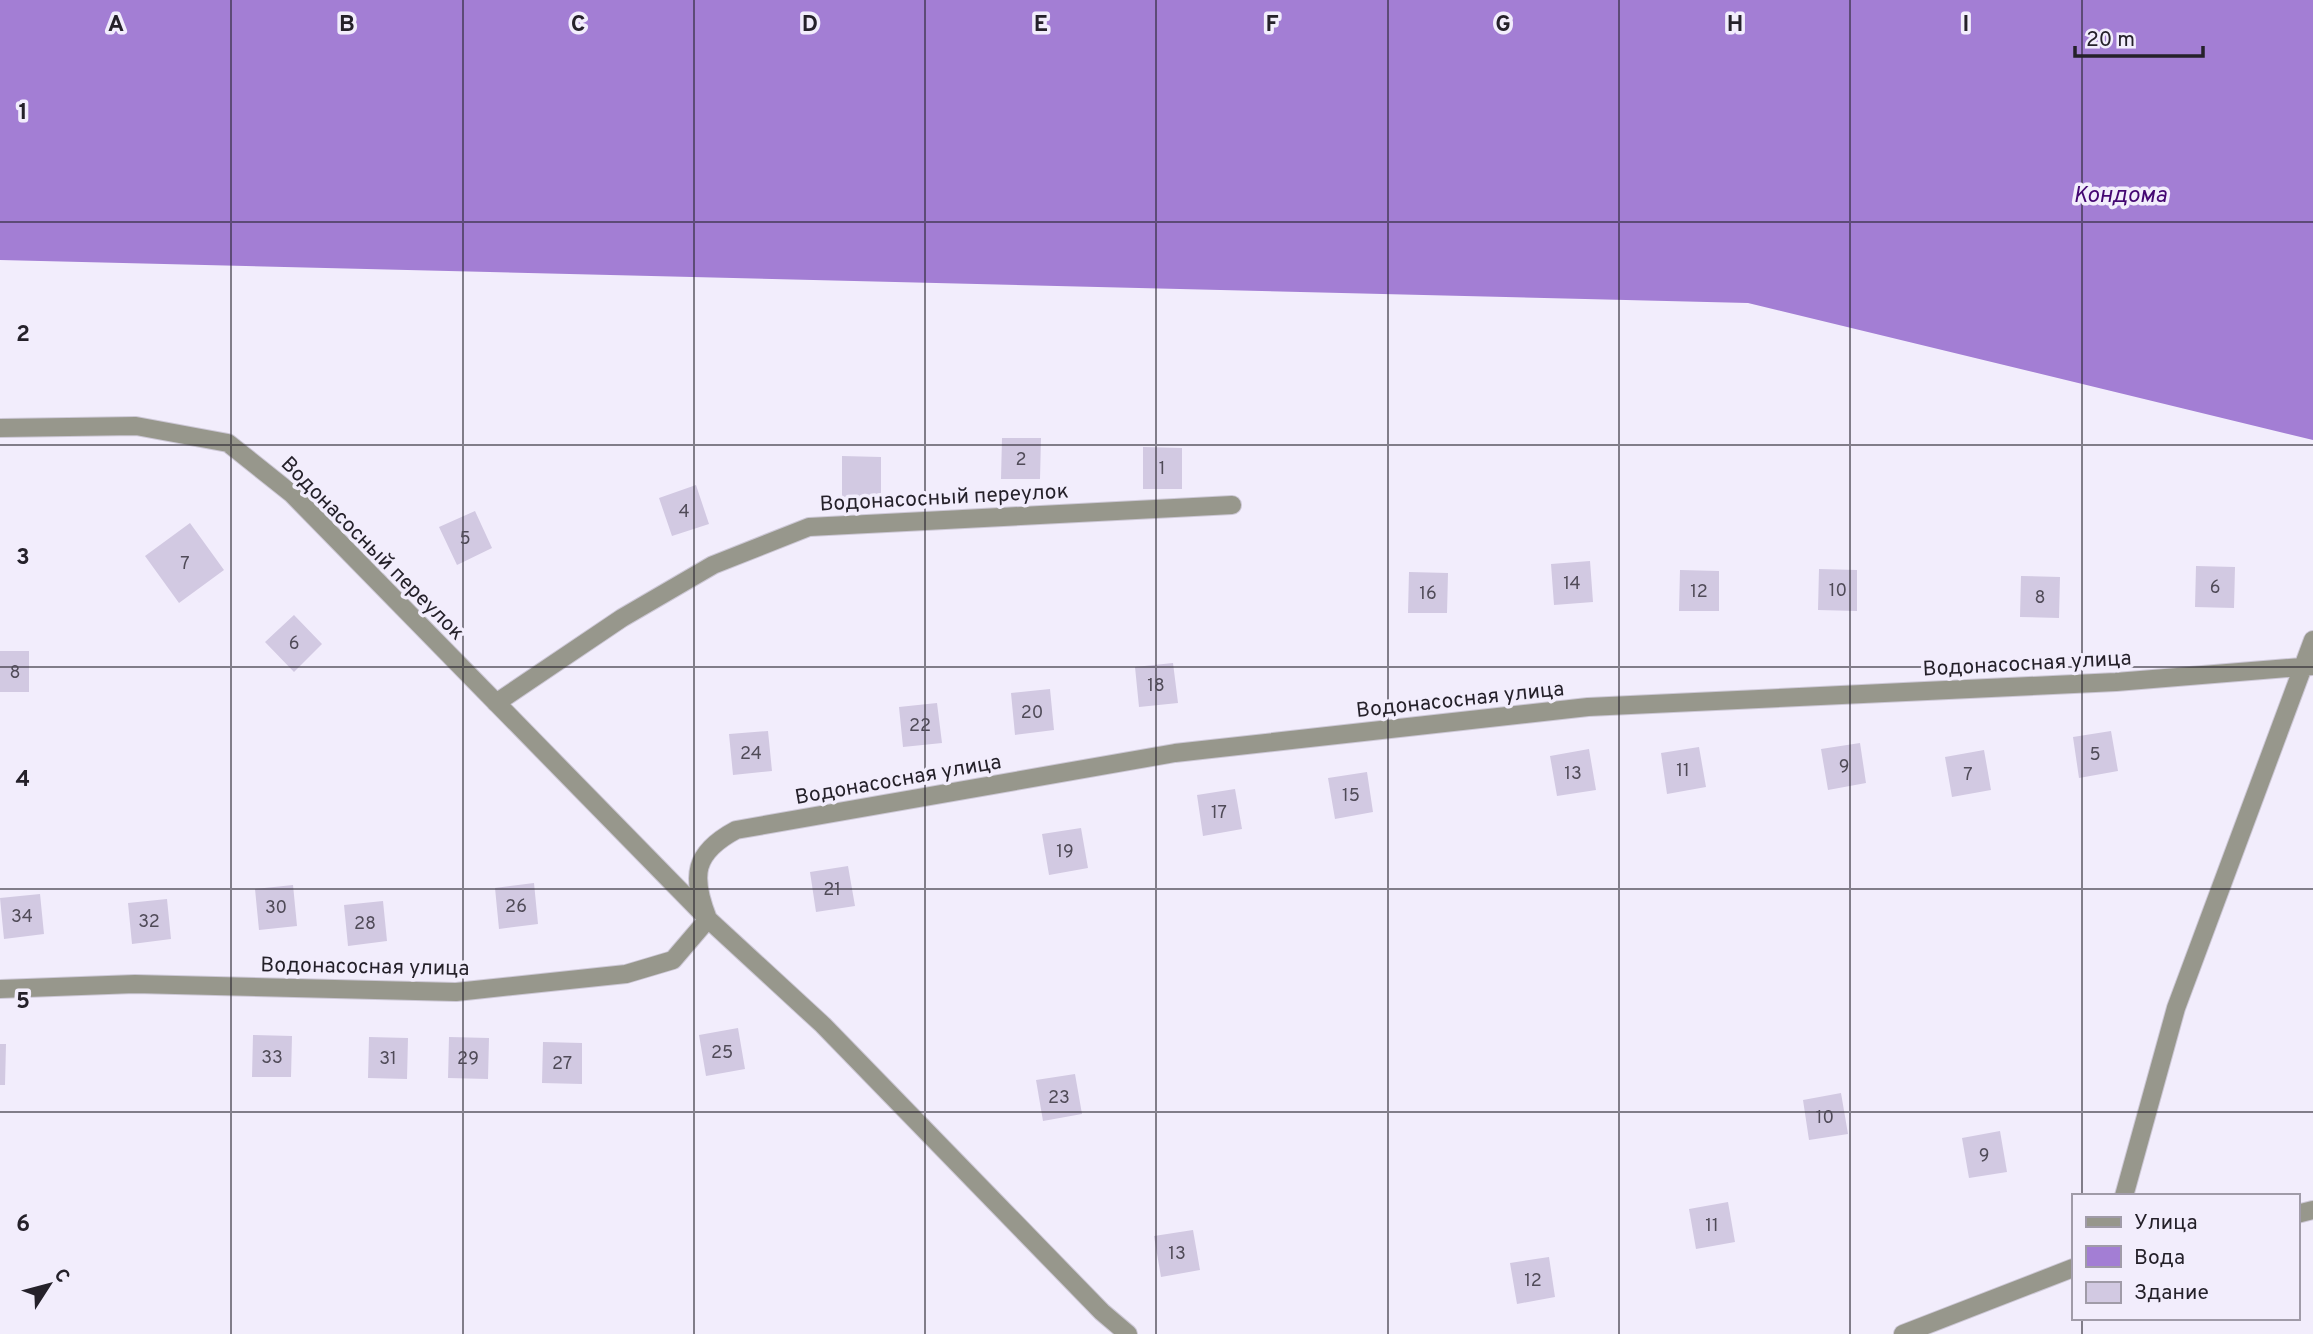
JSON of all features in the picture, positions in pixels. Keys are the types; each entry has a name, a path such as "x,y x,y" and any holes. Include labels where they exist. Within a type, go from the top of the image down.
{"street":[{"name":"Водонасосный переулок","path":"0,428 136,426 229,443 292,494 708,919"},
{"name":"Водонасосный переулок","path":"496,703 622,618 713,565 808,527 1232,505"},
{"path":"2125,1194 2176,1008 2309,666 2313,640"},
{"name":"Водонасосная улица","path":"1128,1334 1102,1312 823,1025 708,919 696,890 696,872 717,840 736,830 1175,753 1588,707 2116,682 2309,666"},
{"name":"Водонасосная улица","path":"0,989 135,984 456,992 626,974 673,960 708,919"},
{"path":"1903,1334 2072,1268"}],"water":[{"name":"Кондома","path":"0,0 2313,0 2313,440 1748,303 0,260"}],"building":[{"path":"1002,438 1041,438 1040,479 1001,479"},
{"path":"1143,447 1182,448 1182,489 1143,489"},
{"path":"842,456 881,457 881,498 842,497"},
{"path":"696,485 709,524 672,536 659,498"},
{"path":"475,511 492,548 457,565 439,527"},
{"path":"190,523 224,570 179,603 145,556"},
{"path":"1590,561 1593,602 1554,605 1551,564"},
{"path":"2196,566 2235,567 2234,608 2195,607"},
{"path":"1819,569 1857,570 1857,611 1818,610"},
{"path":"1680,570 1719,571 1719,611 1679,611"},
{"path":"1409,572 1448,573 1447,613 1408,613"},
{"path":"2021,576 2060,577 2059,618 2020,617"},
{"path":"294,615 322,644 294,672 265,642"},
{"path":"0,651 29,651 29,692 0,692"},
{"path":"1173,663 1178,703 1139,707 1135,667"},
{"path":"1050,689 1054,730 1015,735 1011,693"},
{"path":"937,703 942,743 903,747 899,707"},
{"path":"768,731 772,771 733,775 729,734"},
{"path":"2111,731 2118,771 2079,778 2073,737"},
{"path":"1860,743 1866,783 1828,790 1821,749"},
{"path":"1699,747 1706,787 1667,794 1661,753"},
{"path":"1589,749 1596,790 1557,796 1550,756"},
{"path":"1984,750 1991,790 1952,797 1945,757"},
{"path":"1367,772 1373,812 1335,819 1328,778"},
{"path":"1235,789 1242,829 1203,836 1197,795"},
{"path":"1081,828 1088,868 1049,875 1042,834"},
{"path":"848,866 855,906 816,912 810,872"},
{"path":"534,883 538,924 499,929 495,888"},
{"path":"293,885 297,926 259,930 255,889"},
{"path":"40,894 44,934 4,939 0,898"},
{"path":"167,899 171,939 132,944 128,903"},
{"path":"383,901 387,941 348,946 344,905"},
{"path":"738,1028 745,1069 706,1076 699,1035"},
{"path":"253,1035 292,1036 291,1077 252,1077"},
{"path":"369,1037 408,1038 407,1079 368,1078"},
{"path":"449,1037 489,1038 488,1079 448,1078"},
{"path":"543,1042 582,1043 582,1084 542,1083"},
{"path":"0,1044 6,1044 5,1085 0,1085"},
{"path":"1075,1074 1082,1114 1043,1121 1036,1080"},
{"path":"1841,1093 1848,1134 1809,1140 1803,1100"},
{"path":"2000,1131 2007,1172 1969,1178 1962,1138"},
{"path":"1728,1202 1735,1242 1696,1249 1689,1209"},
{"path":"1193,1230 1200,1270 1161,1277 1154,1236"},
{"path":"1549,1257 1555,1297 1517,1304 1510,1263"}]}
